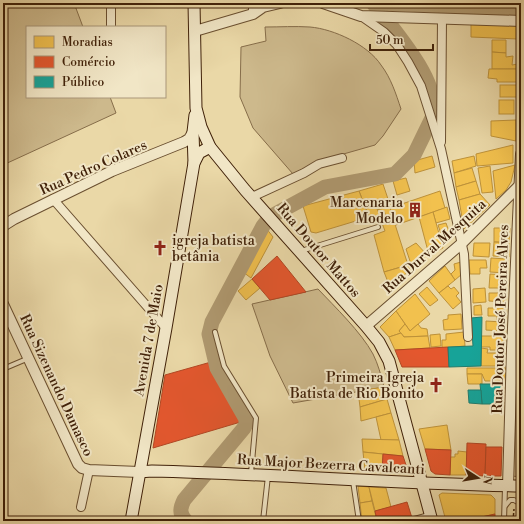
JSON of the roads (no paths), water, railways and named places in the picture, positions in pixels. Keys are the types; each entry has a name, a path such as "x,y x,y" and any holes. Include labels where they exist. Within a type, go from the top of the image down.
{"main road":[{"name":"Rua Doutor Mattos","path":"194,3 196,108 201,127 210,147 366,326 378,342 389,361 431,518"},
{"name":"Avenida 7 de Maio","path":"131,521 194,163 193,132 196,108"},
{"path":"194,163 199,153 210,147"},
{"name":"Rua Major Bezerra Cavalcanti","path":"139,472 207,472 422,484 521,486"}],"street":[{"path":"111,3 111,26"},
{"path":"253,3 253,14"},
{"path":"195,31 253,14 263,7 280,3"},
{"path":"323,3 361,16 384,32 397,45 421,86 441,149 464,254 468,337"},
{"path":"361,16 521,21"},
{"path":"441,149 442,18"},
{"name":"Rua Pedro Colares","path":"3,226 53,199 112,171 184,142 193,132"},
{"name":"Rua Doutor José Pereira Alves","path":"506,486 521,154"},
{"path":"252,197 320,164 342,158"},
{"name":"Rua Durval Mesquita","path":"366,326 461,244 520,186"},
{"path":"53,199 166,328"},
{"name":"Rua Sizenando Damasco","path":"3,304 7,319 29,357 78,464 82,468 89,470 139,472"},
{"path":"81,507 89,470"}],"lane":[{"path":"301,251 378,227"},
{"path":"214,332 224,366 256,418 251,474"},
{"path":"3,369 29,357"},
{"path":"263,521 268,475"},
{"path":"353,480 359,521"},
{"path":"504,521 506,486"},
{"path":"504,509 506,503 510,500 514,500 521,504"},
{"path":"407,521 431,518"}],"waterway":[{"path":"186,521 182,516 181,511 184,500 246,424 246,419 217,368 209,334 212,322 263,226 270,217 325,187 395,174 414,155 433,116 434,102 423,72 414,56 373,3"},
{"path":"380,3 521,9"}],"place":[{"name":"Marcenaria Modelo","path":"415,210"},
{"name":"igreja batista betânia","path":"160,248"},
{"name":"Primeira Igreja Batista de Rio Bonito","path":"436,385"}]}
